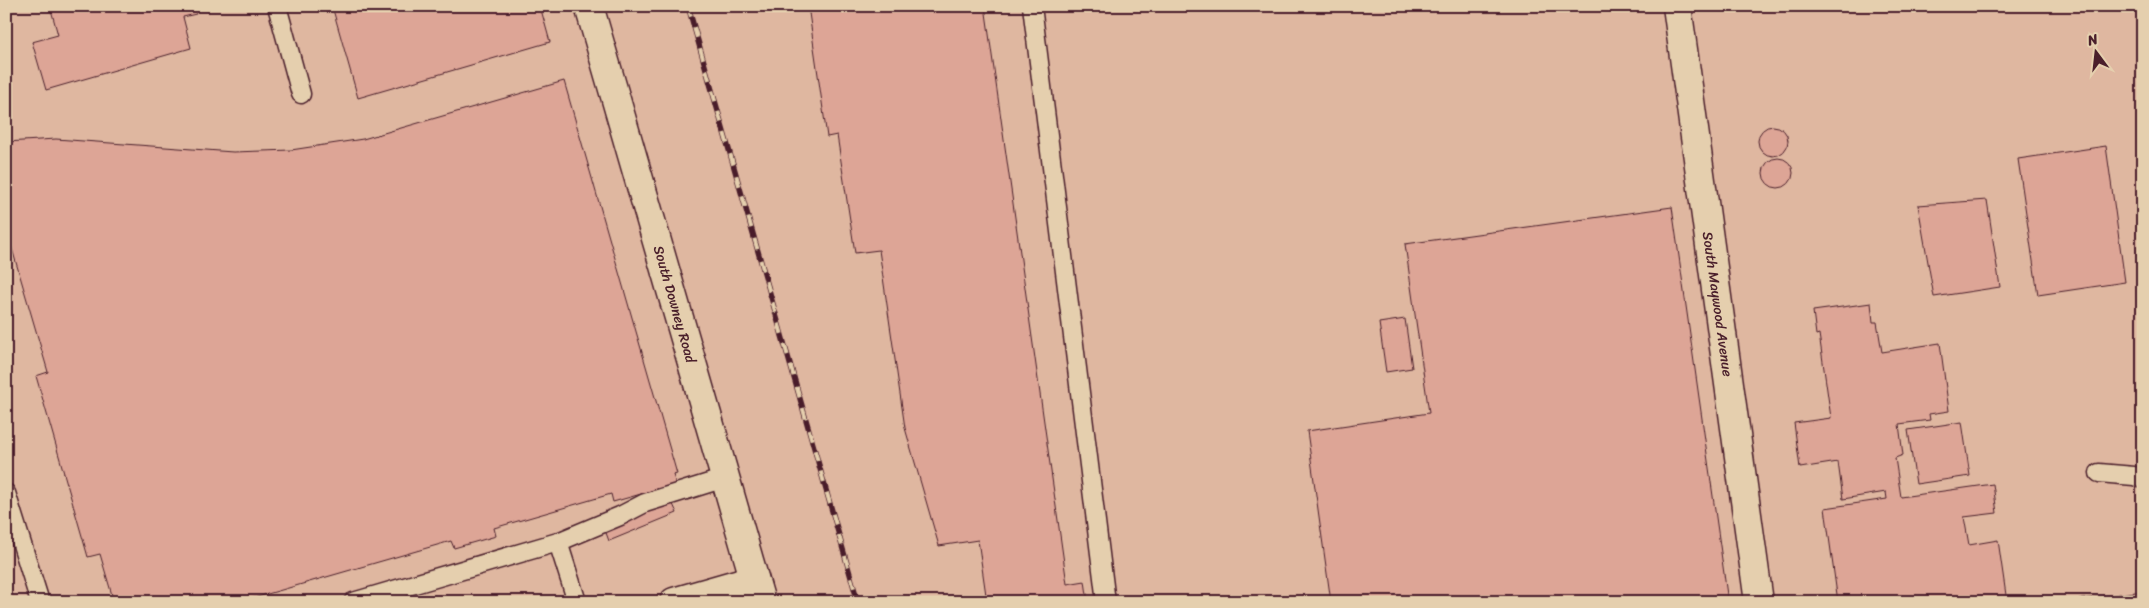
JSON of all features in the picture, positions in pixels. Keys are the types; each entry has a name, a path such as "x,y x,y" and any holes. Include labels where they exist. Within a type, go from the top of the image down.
{"street":[{"name":"South Downey Road","path":"589,6 758,590"},
{"name":"South Maywood Avenue","path":"1677,6 1759,602"},
{"path":"674,602 758,590"}],"lane":[{"path":"277,6 301,94"},
{"path":"1032,6 1106,602"},
{"path":"2099,473 2134,476 2143,479"},
{"path":"353,602 394,596 558,542 645,504 725,478"},
{"path":"6,493 40,602"},
{"path":"558,542 577,602"}],"shaded area":[{"path":"6,6 2143,6 2143,602 6,602"}],"building":[{"path":"50,6 193,6 196,14 183,17 191,48 46,90 32,42 58,35"},
{"path":"332,6 540,6 550,42 358,98"},
{"path":"808,6 985,6 1067,584 1085,581 1088,602 987,602 978,540 939,546 905,428 879,250 855,253 837,135 827,137"},
{"path":"564,81 677,474 673,475 676,484 613,502 611,494 494,528 496,536 454,548 451,541 240,602 114,602 100,554 88,557 36,376 48,372 6,228 6,142 56,139 233,152 291,150 363,139"},
{"path":"1773,126 1784,130 1788,141 1784,152 1773,156 1762,152 1758,141 1762,130"},
{"path":"2106,146 2125,282 2038,295 2018,159"},
{"path":"1778,158 1789,162 1793,173 1789,184 1778,188 1767,184 1763,173 1767,162"},
{"path":"1987,200 2000,287 1934,297 1918,205"},
{"path":"1672,207 1728,602 1331,602 1307,431 1429,413 1405,244"},
{"path":"1871,303 1873,322 1877,322 1882,352 1940,343 1949,411 1929,414 1930,420 1899,424 1903,455 1895,458 1901,497 1993,484 1997,513 1964,517 1969,545 1998,540 2007,602 1838,602 1825,508 1887,499 1886,492 1843,499 1838,462 1800,468 1794,423 1831,418 1819,334 1816,335 1813,311"},
{"path":"1405,319 1412,368 1386,372 1379,323"},
{"path":"1962,422 1970,476 1916,484 1908,430"},
{"path":"672,502 677,513 609,541 605,530"},
{"path":"2143,591 2143,602 2067,601"}],"railway":[{"path":"688,6 858,602"}]}
